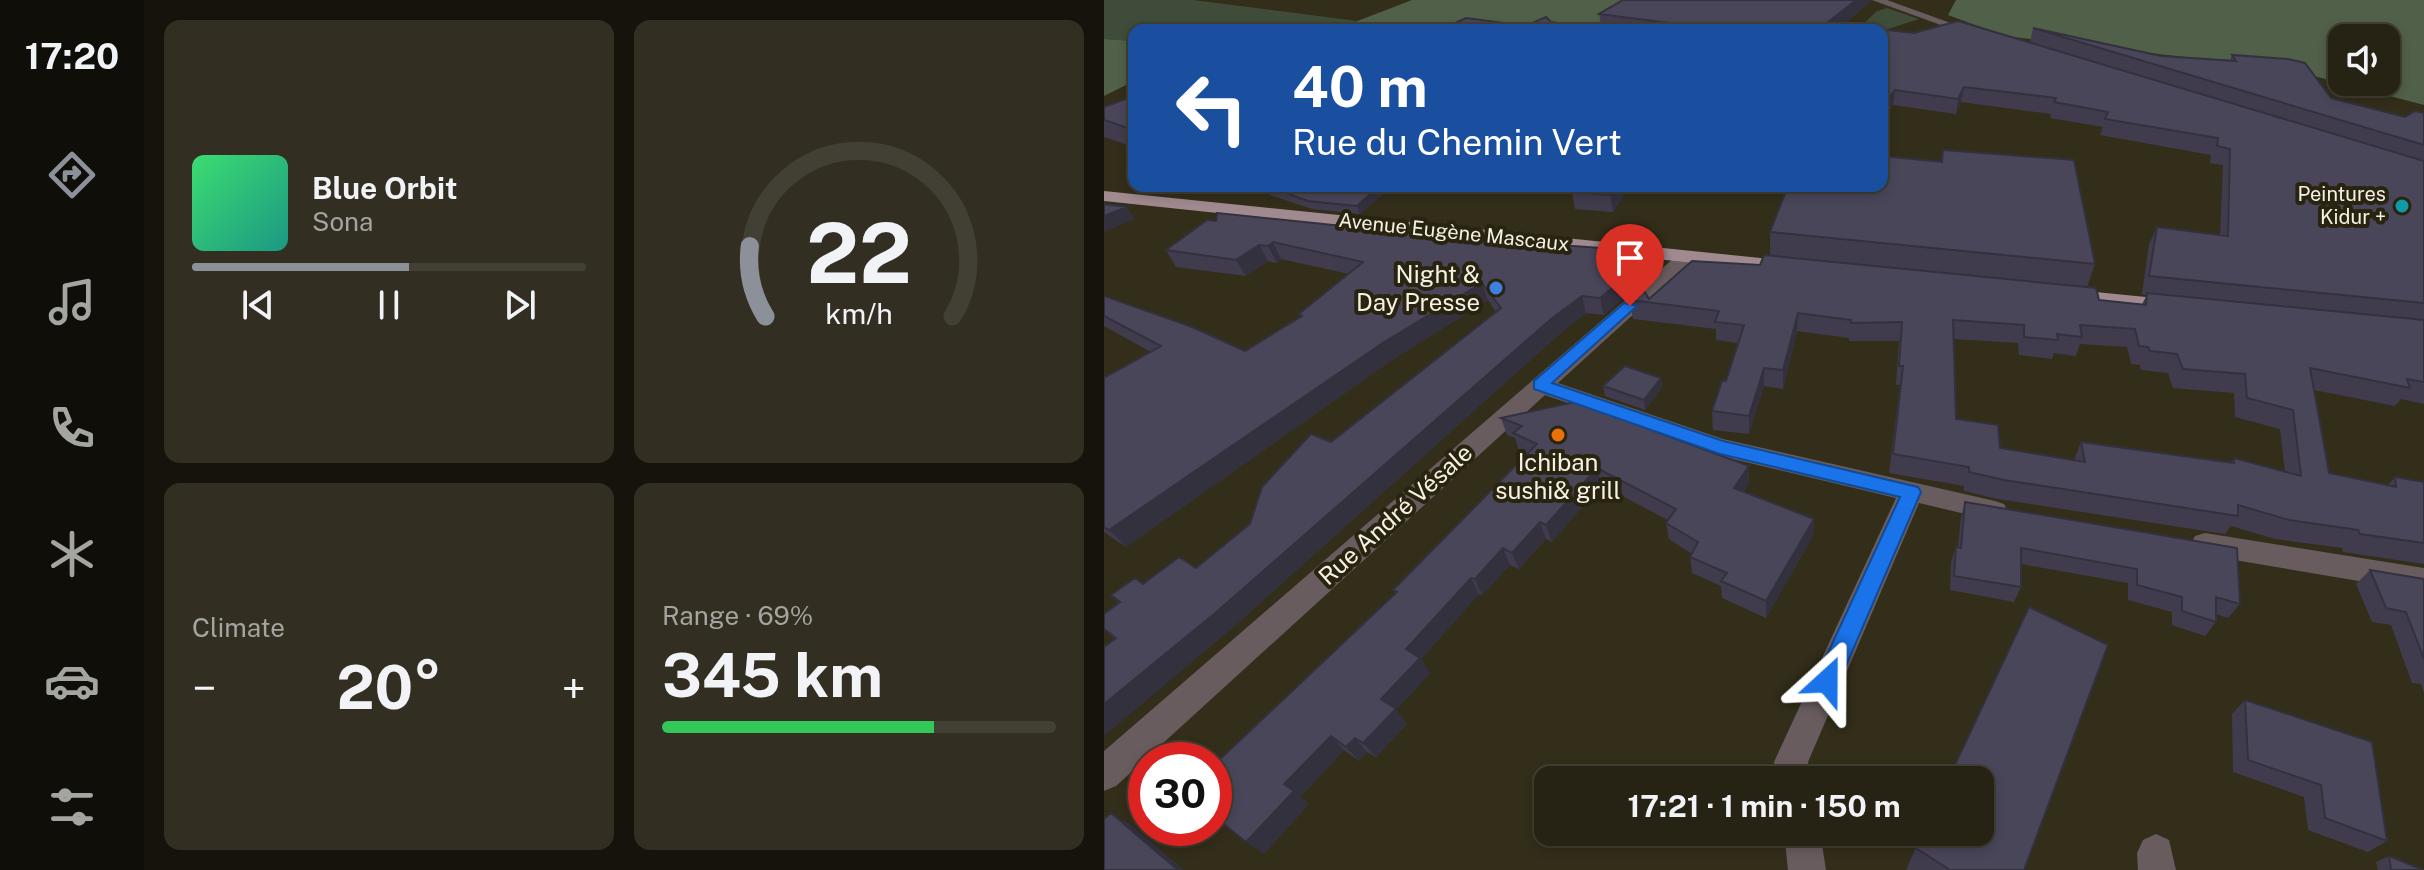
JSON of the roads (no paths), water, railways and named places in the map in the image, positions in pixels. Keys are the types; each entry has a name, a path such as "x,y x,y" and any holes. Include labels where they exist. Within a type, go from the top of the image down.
{"main road":[{"name":"Avenue Eugène Mascaux","path":"1104,196 1811,269"},
{"path":"2049,293 2203,309"}],"street":[{"path":"1877,0 1995,40"},
{"name":"Rue André Vésale","path":"1104,774 1687,256"},
{"path":"1540,385 1720,447 2013,514"},
{"path":"1792,766 1911,492"},
{"path":"2184,541 2424,580"},
{"path":"1804,846 1807,870"}],"place":[{"name":"Peintures Kidur +","path":"2402,206"},
{"name":"Night & Day Presse","path":"1496,288"},
{"name":"Ichiban sushi& grill","path":"1558,435"}]}
